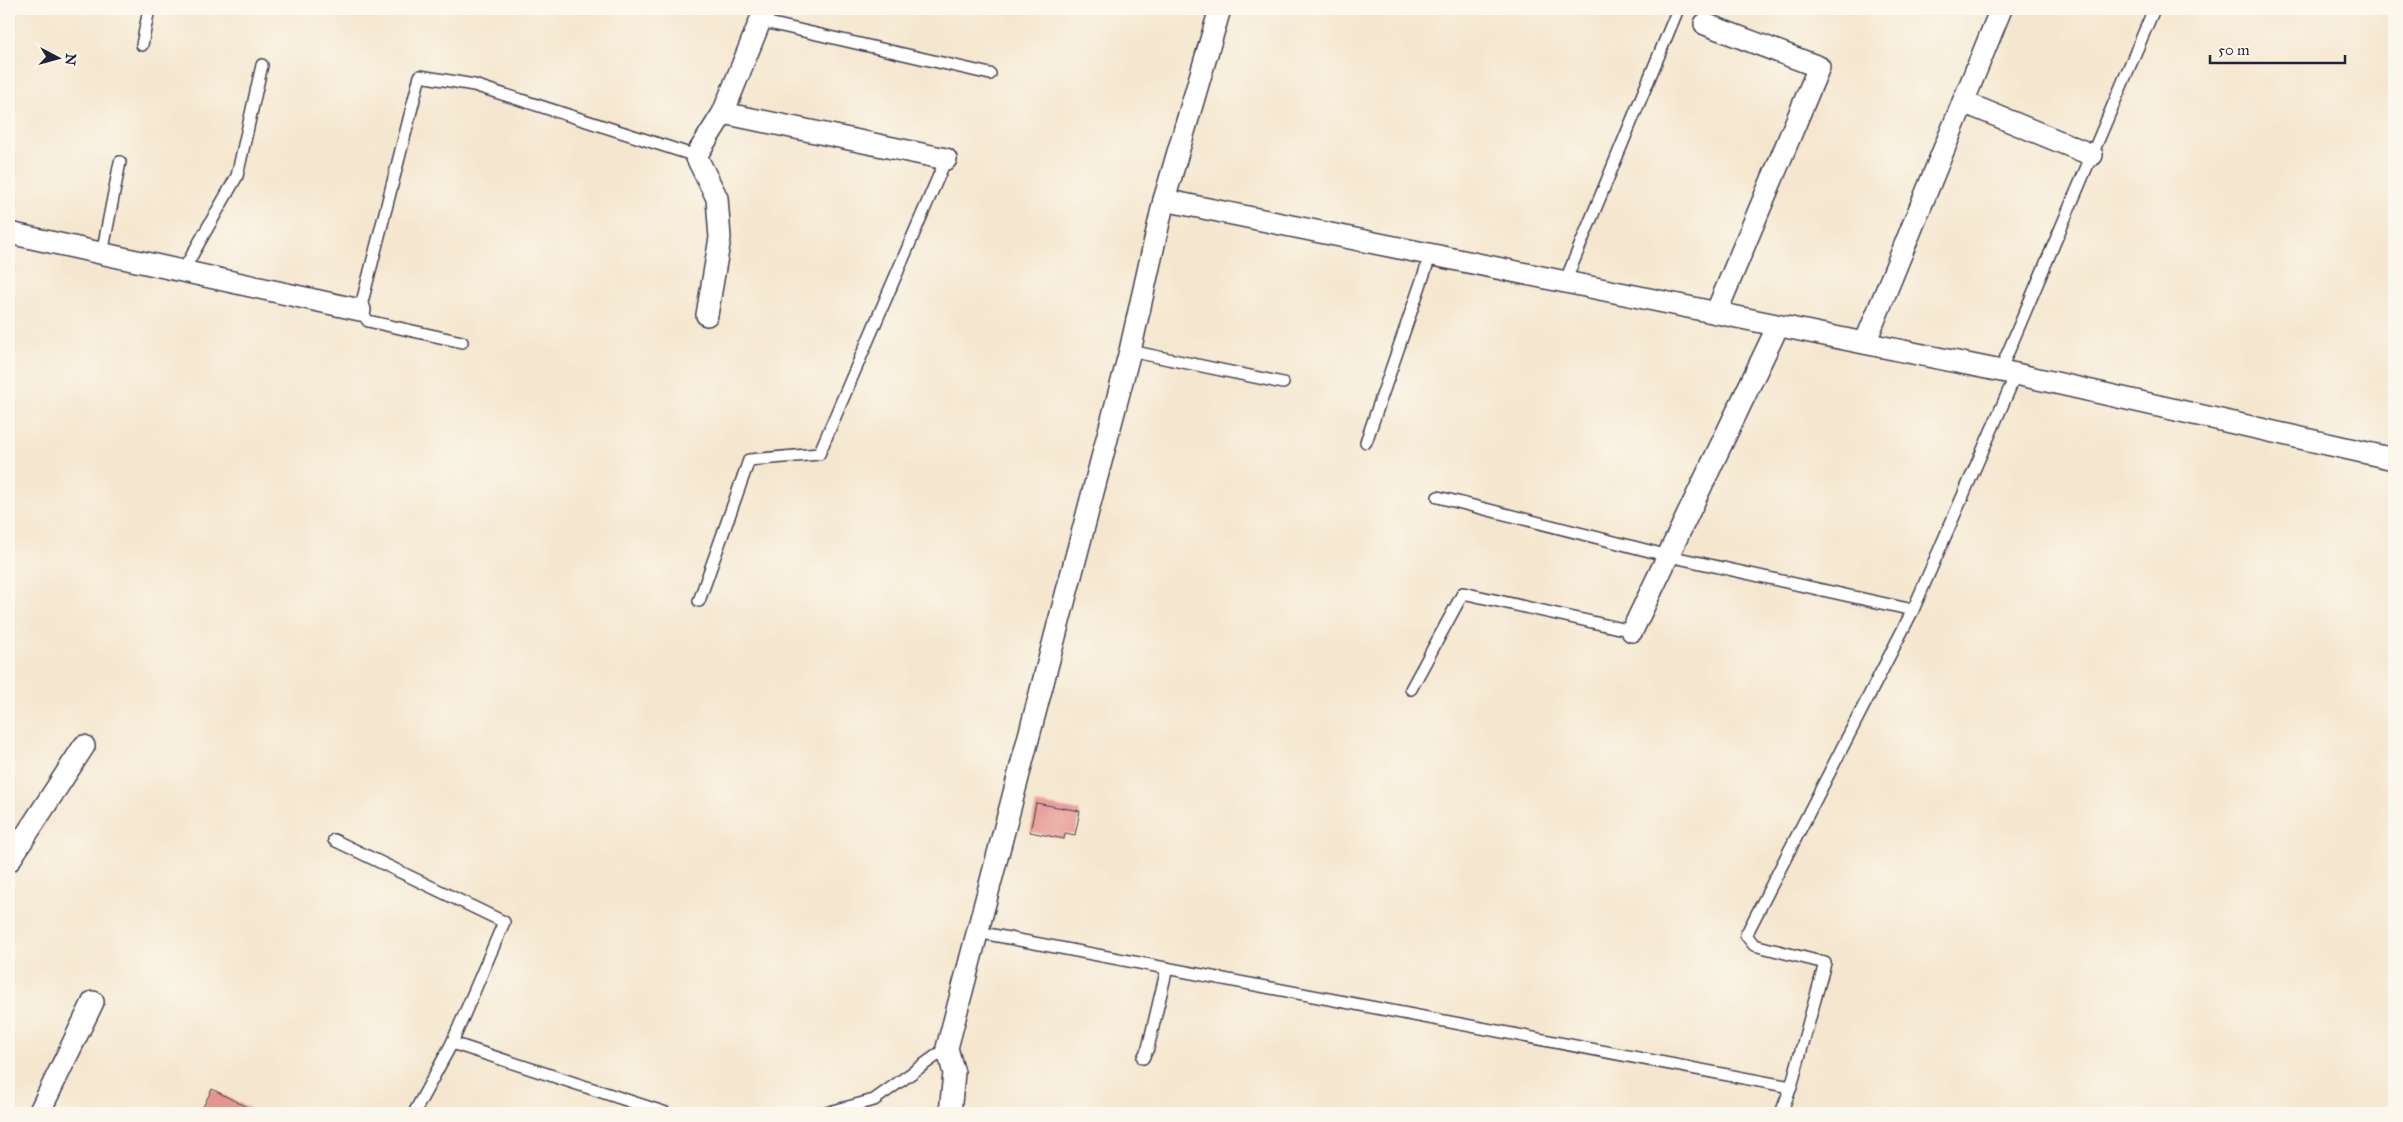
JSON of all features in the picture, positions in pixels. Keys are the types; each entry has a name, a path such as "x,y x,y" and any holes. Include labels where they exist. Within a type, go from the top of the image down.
{"street":[{"path":"950,1113 954,1073 947,1048 1130,351 1164,200 1220,9"},
{"path":"1865,343 2002,9"},
{"path":"706,315 720,230 717,198 696,156 723,113 762,15"},
{"path":"1705,24 1820,67 1716,313"},
{"path":"1963,102 2092,155"},
{"path":"723,113 946,159"},
{"path":"1164,200 2008,372 2394,459"},
{"path":"9,233 360,310"},
{"path":"1632,632 1778,326"},
{"path":"9,861 84,746"},
{"path":"39,1113 93,1002"}],"lane":[{"path":"142,45 149,9"},
{"path":"1565,282 1678,9"},
{"path":"1781,1113 1791,1088 1825,963 1754,945 1746,935 1913,610 2092,155 2154,9"},
{"path":"762,15 990,74"},
{"path":"183,271 238,176 262,65"},
{"path":"462,342 368,321 360,310 420,76 474,85 696,156"},
{"path":"699,602 749,460 819,454 946,159"},
{"path":"102,254 120,162"},
{"path":"1366,442 1431,254"},
{"path":"1130,351 1283,383"},
{"path":"1438,498 1669,556 1913,610"},
{"path":"1411,689 1463,593 1632,632"},
{"path":"334,840 504,922 452,1043 414,1113"},
{"path":"977,932 1791,1088"},
{"path":"1143,1058 1148,1048 1167,968"},
{"path":"452,1043 666,1113"},
{"path":"826,1113 874,1100 947,1048"}],"building":[{"path":"1036,803 1080,811 1075,835 1065,833 1064,839 1030,832"},
{"path":"212,1089 258,1113 200,1113"}]}
